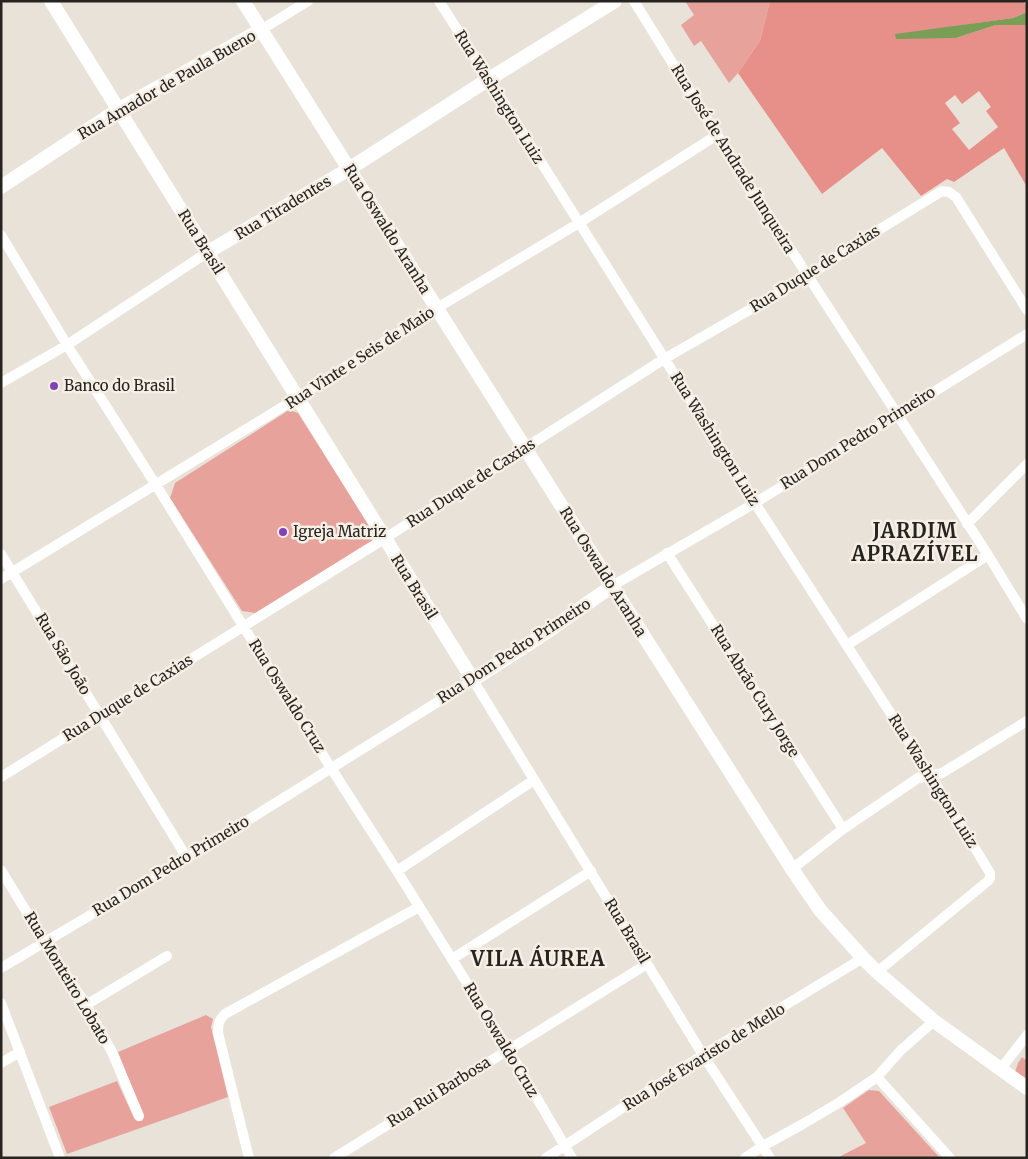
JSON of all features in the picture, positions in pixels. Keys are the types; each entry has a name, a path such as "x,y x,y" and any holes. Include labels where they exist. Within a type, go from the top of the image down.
{"street":[{"name":"Rua Brasil","path":"51,1 473,680 647,964 770,1158"},
{"name":"Rua Oswaldo Aranha","path":"243,1 612,586 820,910 877,972 934,1021 1026,1088"},
{"name":"Rua Amador de Paula Bueno","path":"1,187 119,109 262,30 308,1"},
{"name":"Rua Washington Luiz","path":"438,1 755,503 931,776 990,873 988,881 877,972"},
{"name":"Rua Tiradentes","path":"1,383 67,345 208,252 349,169 615,1"},
{"name":"Rua José de Andrade Junqueira","path":"634,1 717,135 1027,619"},
{"name":"Rua Vinte e Seis de Maio","path":"1,579 297,398 437,308 717,135"},
{"name":"Rua Duque de Caxias","path":"1,777 384,539 664,359 808,276 942,191 949,192 956,197 1027,310"},
{"name":"Rua Oswaldo Cruz","path":"1,236 67,345 508,1049 572,1158"},
{"name":"Rua Dom Pedro Primeiro","path":"1,968 187,858 473,680 544,634 612,586 755,503 1027,334"},
{"path":"967,524 1027,464"},
{"name":"Rua Abrão Cury Jorge","path":"667,553 843,829"},
{"name":"Rua São João","path":"1,554 187,858"},
{"path":"847,645 988,556"},
{"path":"792,869 843,829 918,778 942,773 1027,721"},
{"path":"397,870 534,780"},
{"name":"Rua Monteiro Lobato","path":"1,870 86,1005 112,1052 139,1116"},
{"path":"452,959 591,871"},
{"path":"249,1158 218,1033 220,1019 225,1014 419,907"},
{"path":"86,1005 167,956"},
{"name":"Rua José Evaristo de Mello","path":"546,1158 704,1055 863,958"},
{"name":"Rua Rui Barbosa","path":"334,1158 647,964"},
{"path":"1,1003 60,1158"},
{"path":"745,1158 877,1078 901,1050 934,1021"},
{"path":"1000,1070 1027,1035"},
{"path":"1,1063 20,1052"},
{"path":"877,1078 950,1158"}],"shaded area":[{"path":"685,1 770,1 760,41 729,83 701,41 694,46 681,25 694,15"},
{"path":"770,1 1023,1 1027,6 1027,12 1013,18 957,26 956,38 996,25 1027,25 1027,187 1004,148 954,182 947,179 921,196 882,148 822,194 738,73 760,41","holes":["979,91 991,107 986,111 998,127 969,150 952,129 960,123 945,103 955,95 962,104"]},
{"path":"1027,12 1027,25 996,25 956,38 896,39 895,34 1013,18"},
{"path":"289,410 298,413 374,533 372,541 255,613 242,611 170,498 175,483"},
{"path":"206,1015 213,1019 211,1027 228,1097 67,1154 49,1107 117,1081 134,1118 142,1121 143,1116 118,1052"},
{"path":"1022,1057 1027,1061 1027,1081 1015,1072"},
{"path":"869,1090 879,1091 940,1158 837,1158 866,1143 843,1108"}],"place":[{"name":"Banco do Brasil","path":"54,386"},
{"name":"Igreja Matriz","path":"283,532"}],"district":[{"name":"JARDIM APRAZÍVEL","path":"915,542"},
{"name":"VILA ÁUREA","path":"538,959"}]}
